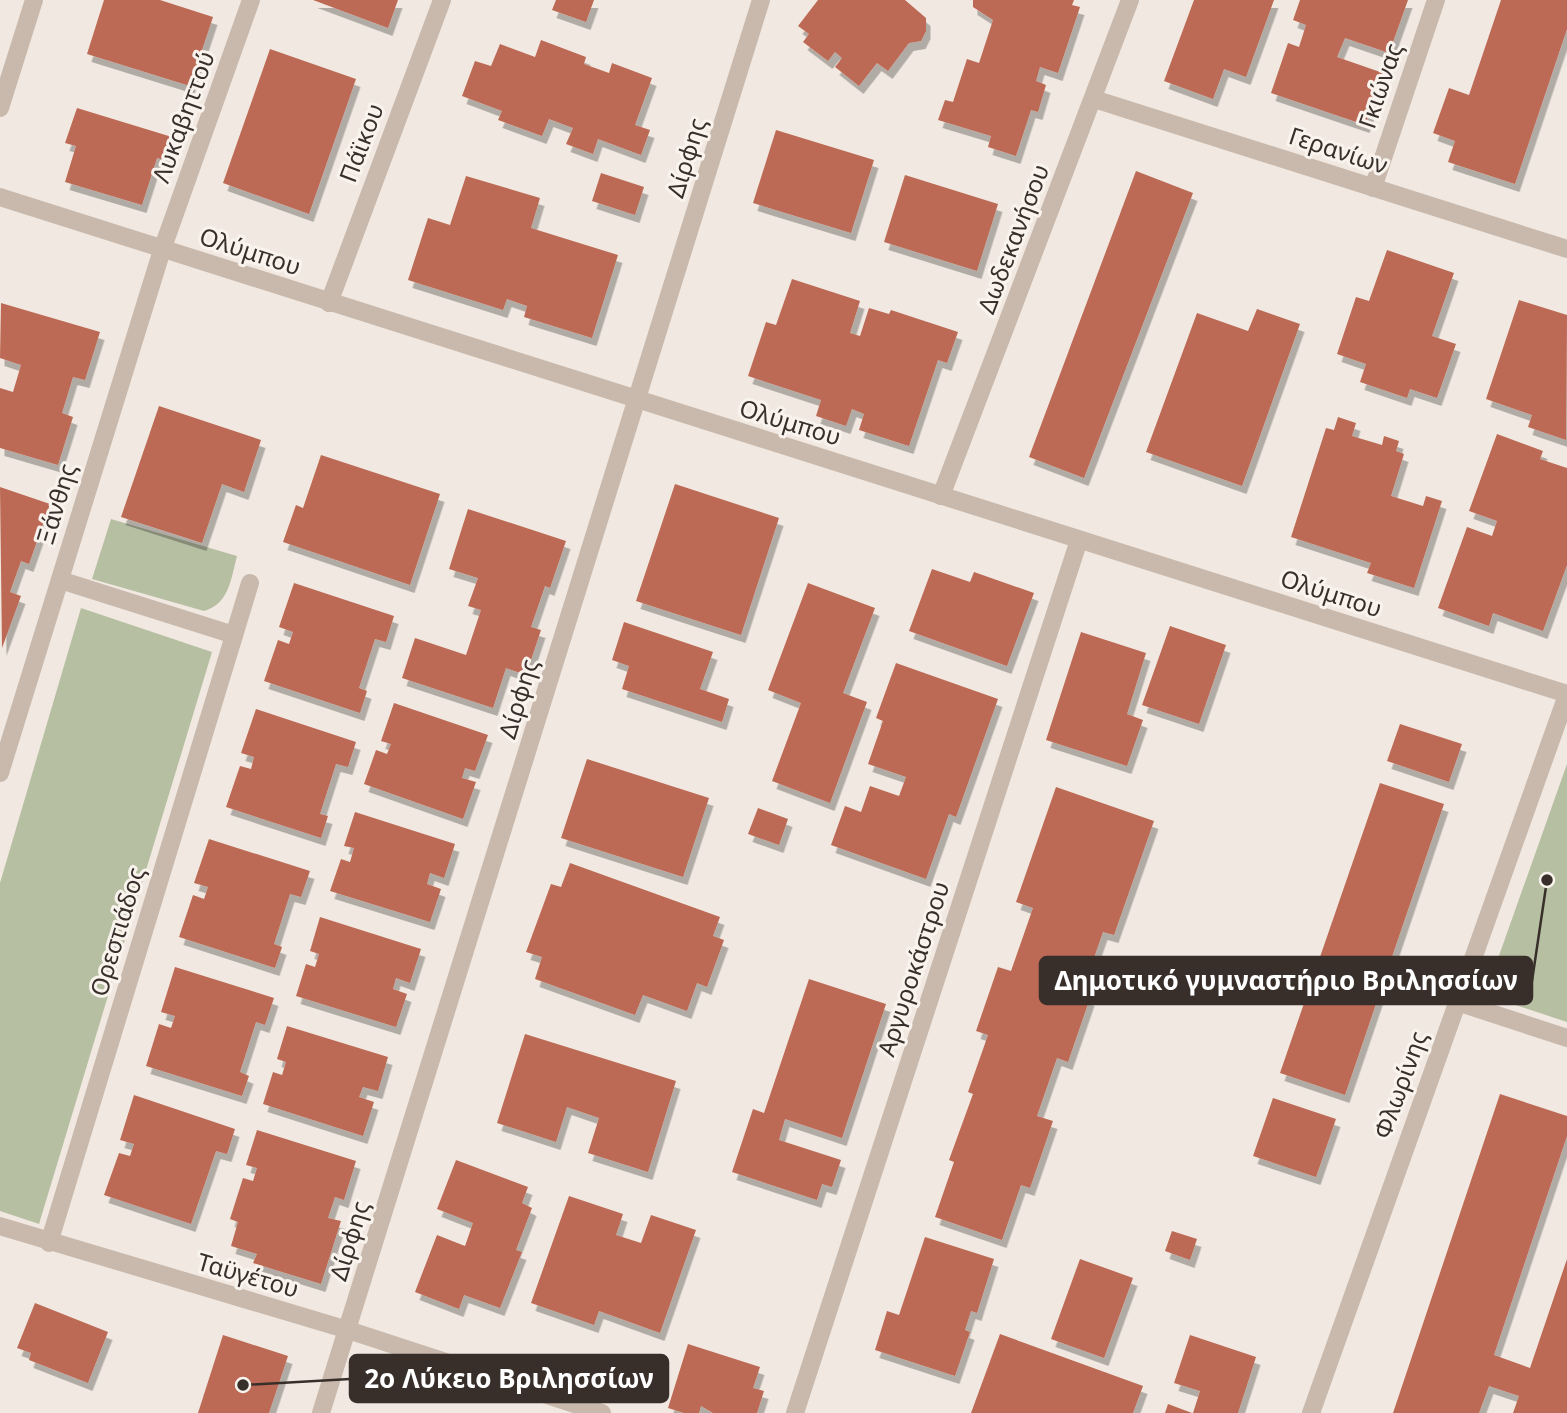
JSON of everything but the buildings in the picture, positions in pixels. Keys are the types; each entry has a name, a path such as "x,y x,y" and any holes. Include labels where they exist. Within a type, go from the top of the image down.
{"street":[{"path":"0,108 34,0"},
{"name":"Λυκαβηττού","path":"162,250 251,0"},
{"name":"Πάϊκου","path":"329,303 442,0"},
{"name":"Δίρφης","path":"321,1413 761,0"},
{"name":"Δωδεκανήσου","path":"941,496 1130,0"},
{"name":"Γκιώνας","path":"1373,188 1436,0"},
{"name":"Γερανίων","path":"1094,99 1567,249"},
{"name":"Ολύμπου","path":"0,197 1567,695"},
{"name":"Ξάνθης","path":"0,774 162,250"},
{"name":"Αργυροκάστρου","path":"795,1413 1079,540"},
{"path":"60,580 234,635"},
{"name":"Ορεστιάδος","path":"49,1243 250,583"},
{"name":"Φλωρίνης","path":"1311,1413 1567,695"},
{"path":"1457,1002 1567,1038"},
{"name":"Ταϋγέτου","path":"0,1226 49,1243 348,1330 602,1413"}],"green space":[{"path":"111,519 237,556 231,582 224,597 212,608 204,611 92,579"},
{"path":"81,608 212,652 39,1224 0,1211 0,883"},
{"path":"1567,764 1567,1022 1485,995"}],"place":[{"name":"Δημοτικό γυμναστήριο Βριλησσίων","path":"1547,880"},
{"name":"2ο Λύκειο Βριλησσίων","path":"243,1385"}]}
